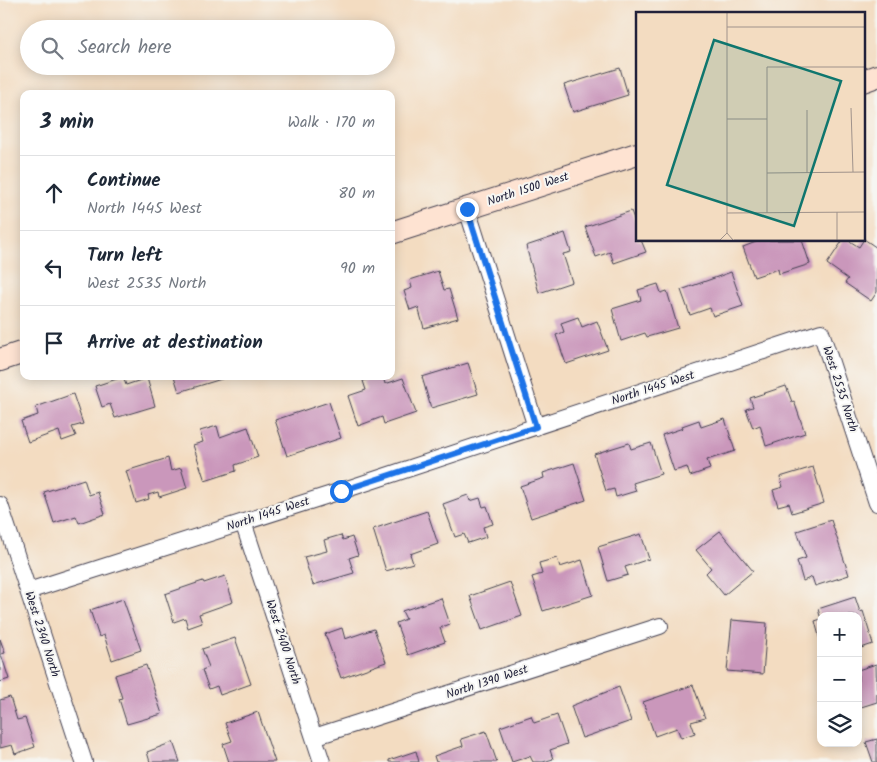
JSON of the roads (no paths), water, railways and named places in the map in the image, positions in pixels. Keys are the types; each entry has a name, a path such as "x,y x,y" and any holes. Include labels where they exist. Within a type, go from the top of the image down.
{"street":[{"path":"864,81 877,76"},
{"name":"North 1500 West","path":"395,232 636,154"},
{"path":"467,209 536,427"},
{"name":"North 1445 West","path":"28,591 536,427 822,332"},
{"name":"West 2535 North","path":"822,332 877,502"},
{"path":"0,360 20,353"},
{"name":"West 2340 North","path":"0,506 84,762"},
{"name":"West 2400 North","path":"243,522 322,762"},
{"name":"North 1390 West","path":"314,737 660,626"}]}
